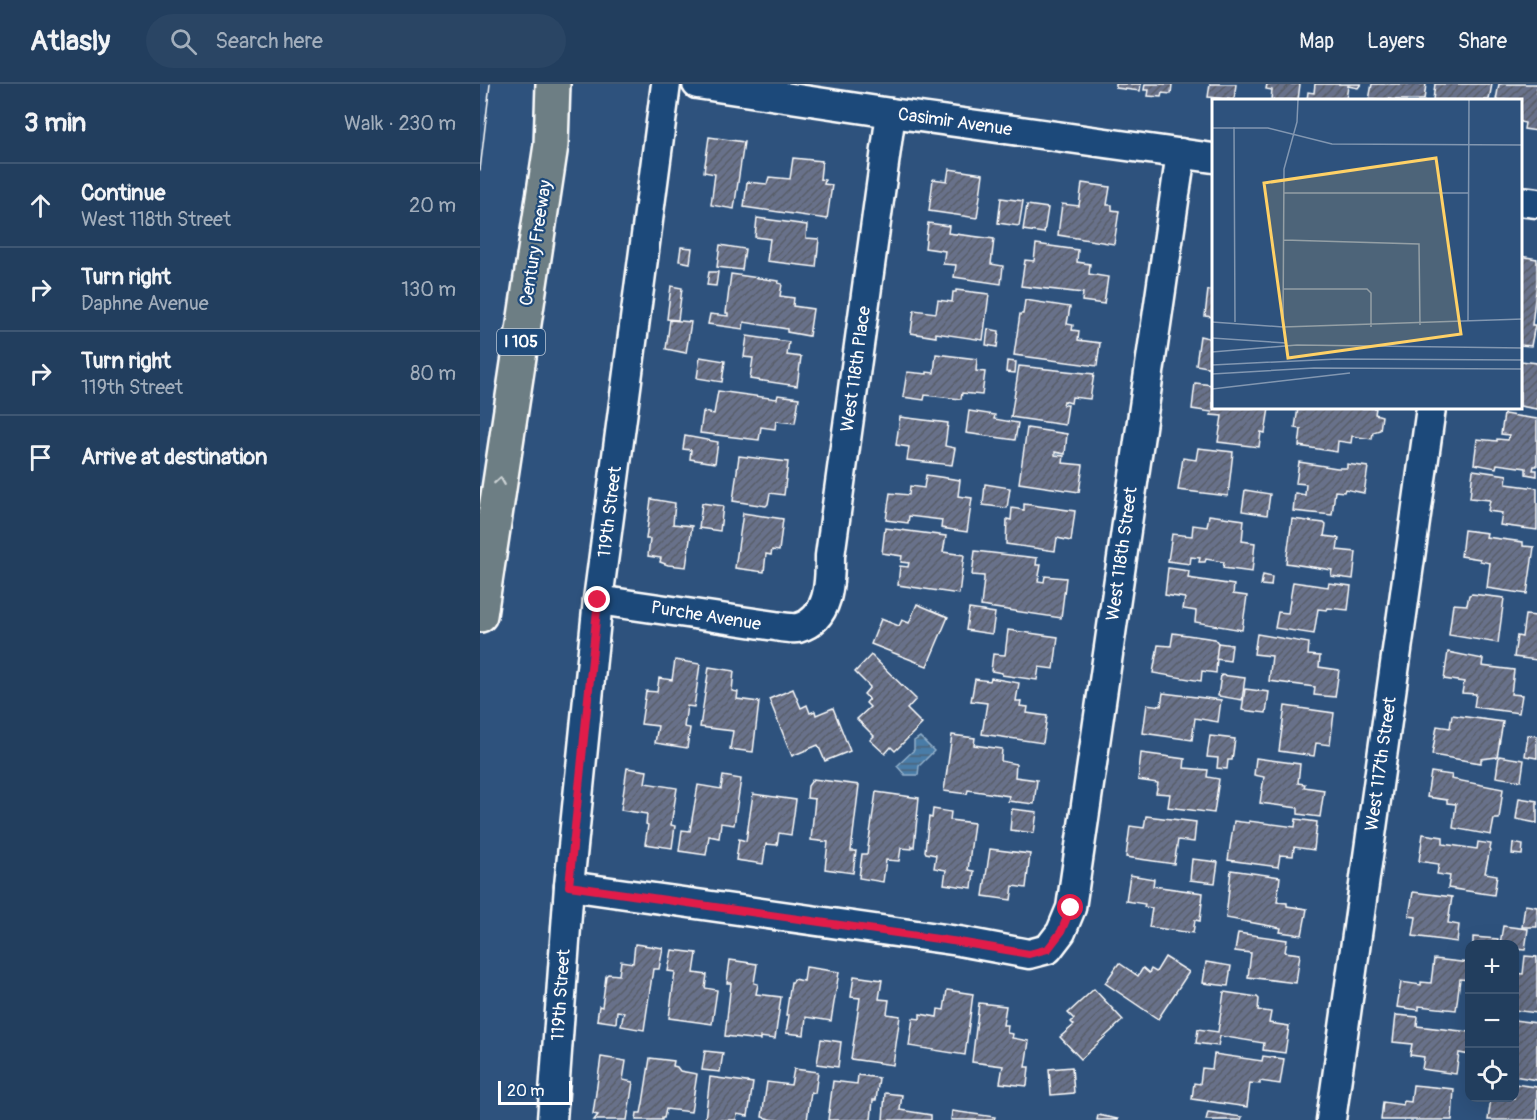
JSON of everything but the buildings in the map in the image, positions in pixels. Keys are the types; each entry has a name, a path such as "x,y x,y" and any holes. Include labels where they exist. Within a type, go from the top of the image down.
{"highway":[{"name":"Century Freeway","path":"480,615 551,145 553,84"},
{"path":"551,145 573,84"}],"street":[{"name":"119th Street","path":"552,1120 569,886 598,600 666,84"},
{"name":"Casimir Avenue","path":"697,84 1212,158"},
{"name":"West 118th Place","path":"812,620 825,605 830,582 830,556 891,113"},
{"name":"West 118th Street","path":"569,886 947,940 1029,954 1048,949 1061,932 1071,908 1180,153"},
{"path":"1522,201 1537,203"},
{"name":"West 117th Street","path":"1331,1120 1431,410"},
{"name":"Purche Avenue","path":"598,600 775,626 798,628 812,620"}],"water":[{"path":"920,737 934,751 919,766 918,775 905,775 897,766 914,750 914,741"}],"tram line":[{"path":"480,170 490,84"}],"route":[{"path":"598,600 569,886 1029,954 1048,949 1061,932 1071,908"}]}
